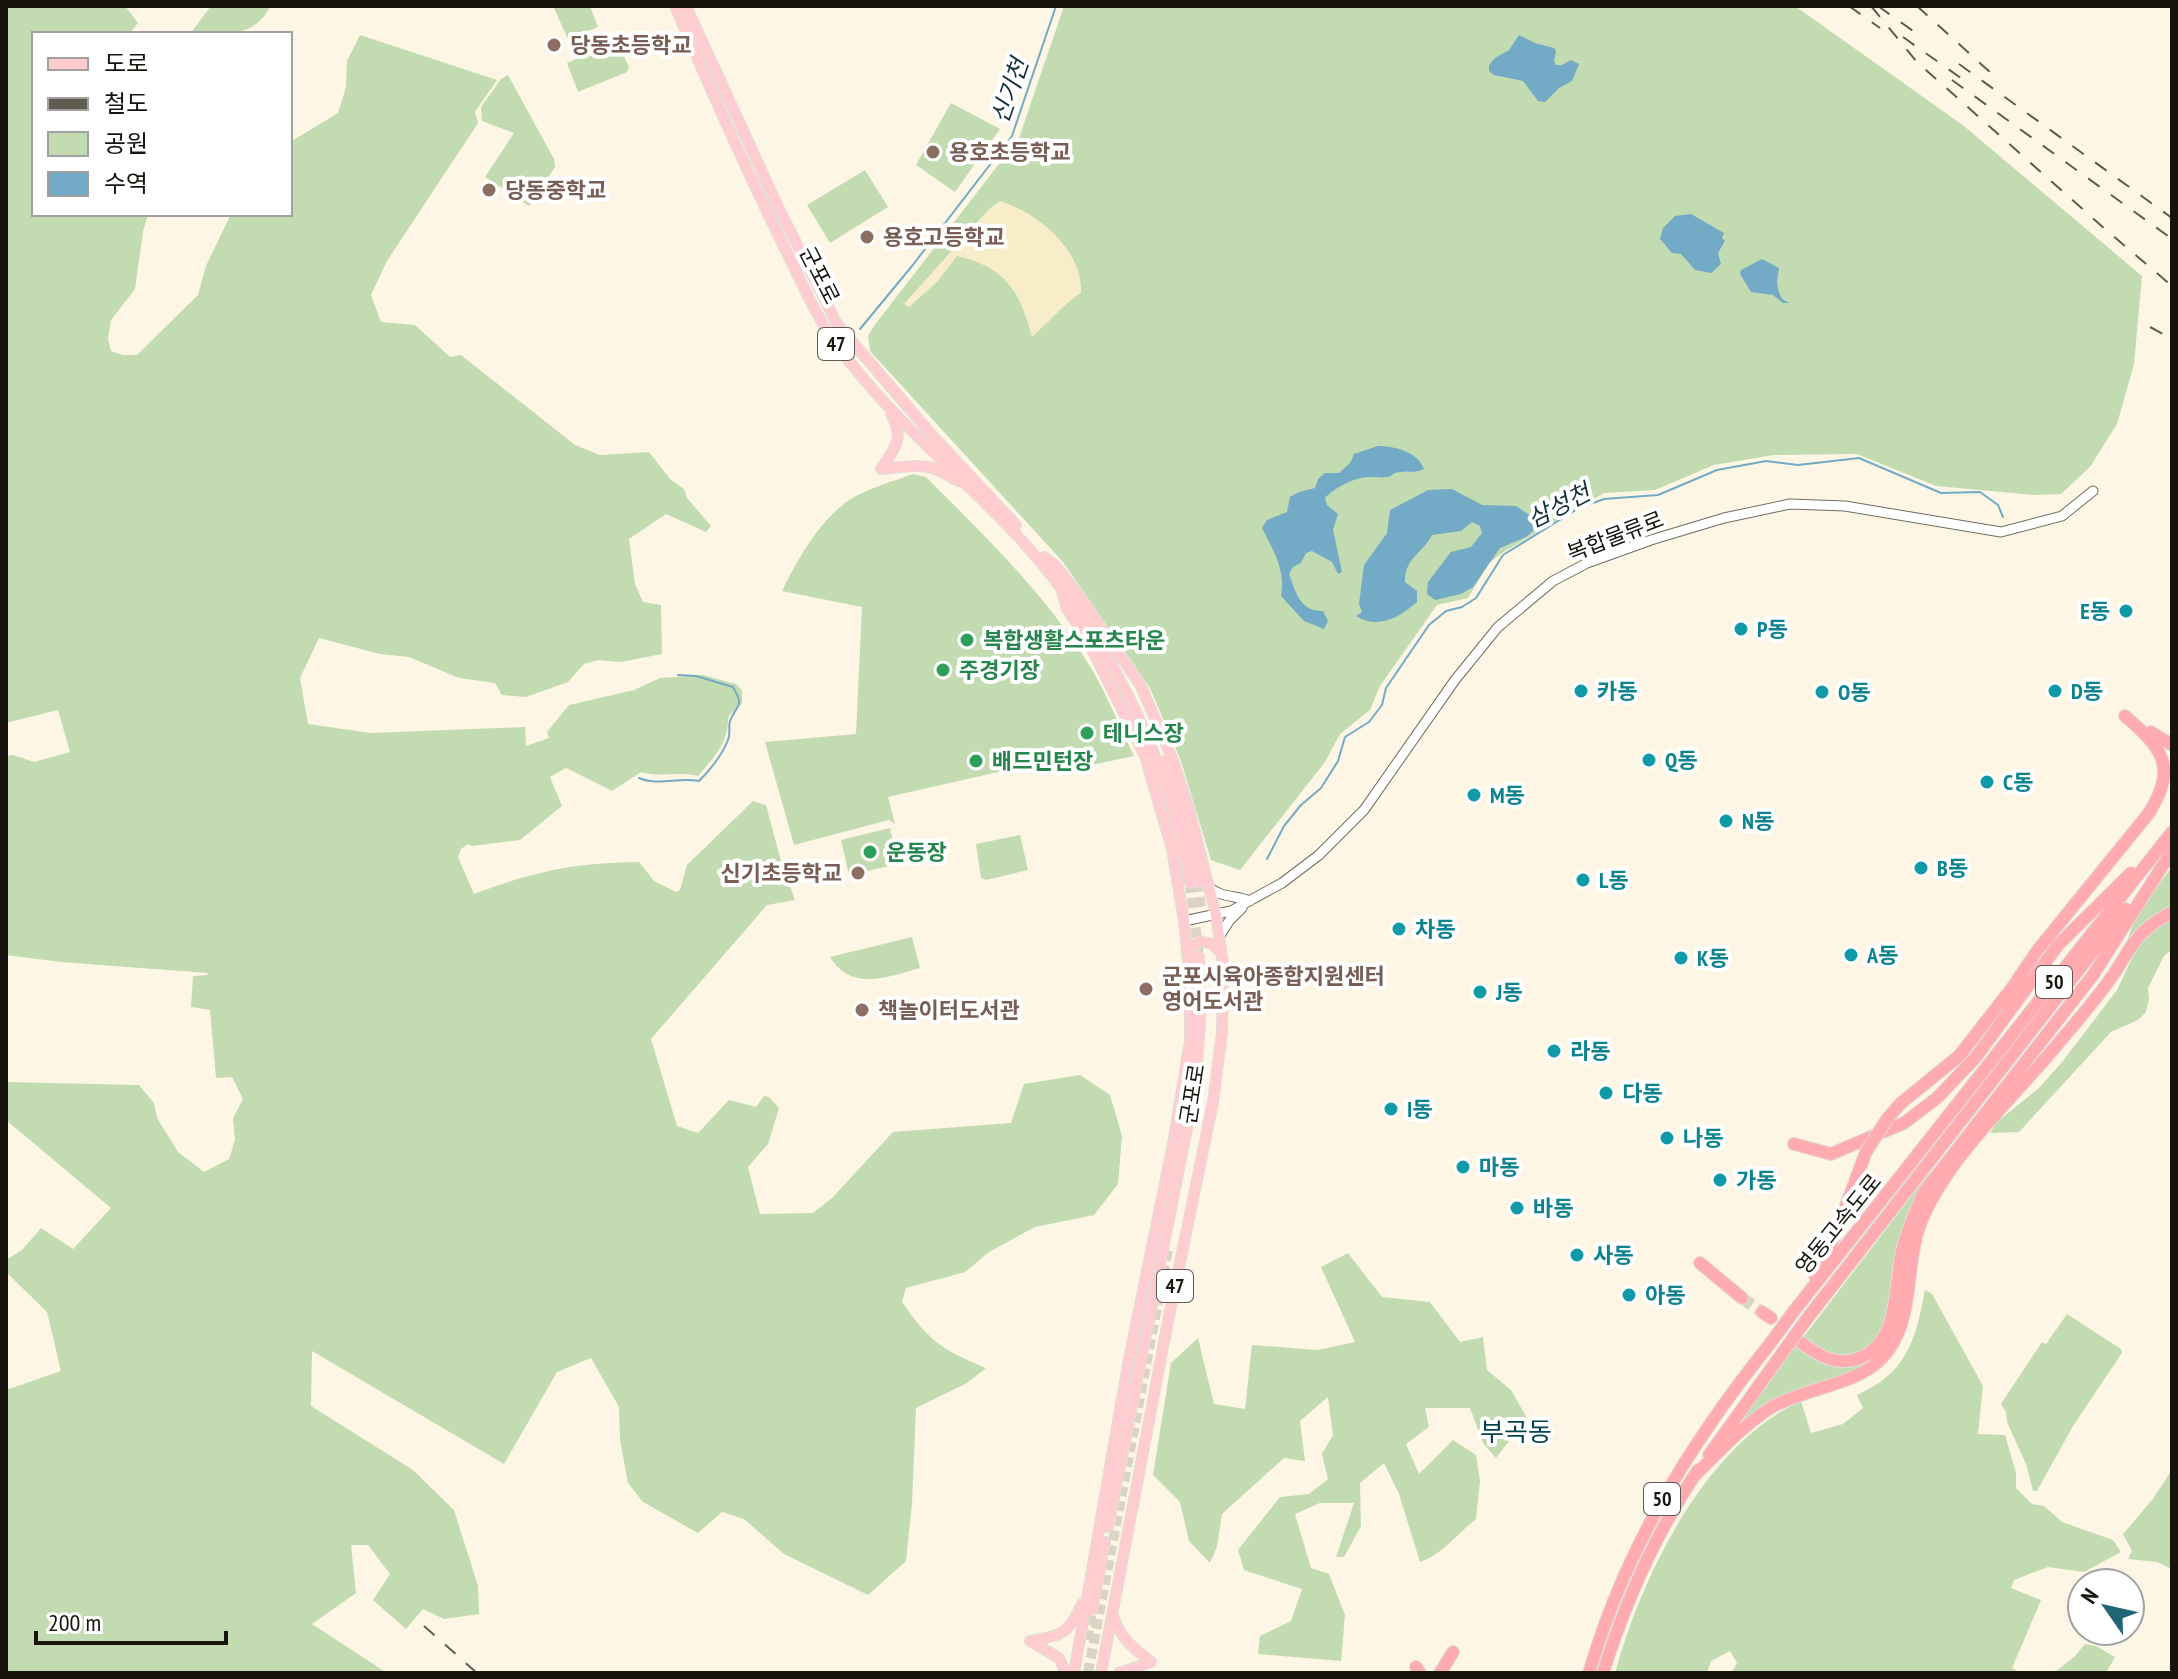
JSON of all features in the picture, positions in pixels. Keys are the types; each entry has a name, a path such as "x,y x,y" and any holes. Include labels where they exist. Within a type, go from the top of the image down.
{"highway":[{"path":"1798,1306 1832,1243 1866,1152 1887,1119 1901,1103 1959,1056 2037,951 2162,794 2166,768 2154,741 2125,716 2172,745"},
{"path":"1695,1475 1752,1422 1773,1407 1802,1393 1856,1376 1882,1358 1902,1327 1912,1250 1923,1216 1950,1164 1972,1129 2093,975 2170,843"},
{"path":"1794,1144 1831,1154 1904,1123 1937,1098 1976,1057 2058,945 2170,843"},
{"name":"영동고속도로","path":"1603,1673 1614,1639 1675,1505 1751,1393 1953,1133 2170,843"},
{"name":"영동고속도로","path":"1589,1673 1599,1637 1629,1564 1663,1496 1697,1440 1798,1306 2170,843"},
{"path":"1800,1342 1822,1357 1848,1361 1863,1357 1880,1345 1890,1324 1906,1234 1924,1192 2061,1041 2139,936 2172,912"},
{"path":"1700,1263 1742,1298"},
{"path":"1440,1673 1453,1652"}],"main road":[{"name":"군포로","path":"675,6 767,215 835,343 884,402 1011,528 1061,588 1118,673 1153,750 1201,883 1216,915 1221,953 1222,1033 1213,1102 1101,1673"},
{"name":"군포로","path":"686,6 779,209 837,324 922,424 1044,557 1098,631 1130,686 1176,789 1201,883"},
{"path":"884,402 899,428 899,434 881,469 924,466 941,471 952,480 977,489 996,509 1003,510"},
{"name":"복합물류로","path":"1184,921 1216,915 1248,902 1282,883 1319,855 1364,810 1455,680 1498,627 1553,581 1587,563 1724,518 1790,504 1845,506 2001,532 2062,516 2093,491"},
{"name":"군포로","path":"1044,557 1056,566 1096,617 1141,686 1174,763 1189,809 1201,883"},
{"name":"군포로","path":"1061,588 1067,609 1085,635 1145,756 1172,849 1184,921 1190,1041 1173,1144 1128,1364 1074,1673"},
{"path":"1178,881 1190,890 1199,888 1201,883 1221,896 1248,902 1219,937"},
{"path":"1187,954 1199,941 1212,944 1221,953"},
{"name":"군포로","path":"1092,1610 1195,1088 1203,957 1207,1013 1203,1072 1168,1249"},
{"path":"1066,1673 1059,1658 1030,1641 1062,1635 1070,1629 1087,1592"},
{"path":"1112,1611 1117,1629 1124,1639 1151,1662 1119,1673"}],"green space":[{"path":"6,6 125,6 138,23 131,32 32,32 32,216 147,216 135,289 111,320 108,339 111,351 123,355 137,355 198,295 206,266 230,216 292,216 292,141 338,113 346,87 347,61 360,35 497,80 475,112 478,123 387,261 371,295 381,322 415,325 450,357 461,355 575,445 600,455 649,452 670,479 684,489 687,498 711,526 706,532 666,514 629,539 635,584 643,602 661,605 662,654 621,662 598,660 584,664 568,682 526,697 502,695 495,683 459,678 409,657 380,654 319,638 300,678 308,724 371,733 525,727 526,746 549,738 547,732 569,705 634,690 660,678 703,675 736,684 742,690 742,704 729,716 723,742 698,776 641,772 612,791 566,768 550,777 562,806 520,840 468,844 461,849 458,857 474,894 555,870 639,862 654,881 676,892 680,890 687,865 753,801 766,805 795,900 767,905 651,1039 677,1126 698,1133 729,1100 756,1107 764,1096 779,1108 768,1144 748,1167 760,1214 813,1213 832,1198 893,1132 1011,1123 1024,1084 1080,1075 1110,1095 1122,1136 1118,1184 1094,1215 1035,1227 989,1252 965,1272 906,1288 902,1302 929,1335 958,1356 986,1368 967,1383 916,1408 906,1561 868,1595 784,1554 744,1519 722,1512 698,1533 643,1502 628,1483 620,1440 619,1407 591,1358 557,1372 504,1464 312,1351 311,1406 413,1470 454,1510 478,1586 479,1614 444,1619 423,1609 406,1629 373,1600 390,1574 368,1545 351,1545 356,1593 312,1624 387,1673 6,1673 6,1390 61,1371 47,1312 6,1272 6,1260 22,1250 41,1228 73,1249 111,1208 6,1120 6,1082 139,1085 154,1103 157,1118 178,1152 204,1172 229,1159 235,1140 233,1118 243,1099 232,1077 216,1078 210,1010 191,1007 193,976 208,973 6,955 6,756 13,755 34,762 70,752 58,710 6,723"},
{"path":"211,6 270,6 264,17 246,29 236,32 192,32"},
{"path":"553,6 590,6 598,27 568,39"},
{"path":"1064,6 1795,6 1964,126 2142,276 2134,364 2117,424 2090,467 2061,494 2035,495 1936,486 1857,454 1774,455 1714,465 1655,490 1604,493 1489,563 1468,598 1437,605 1380,686 1370,710 1340,734 1325,762 1240,870 1211,860 1181,761 1150,688 1063,562 870,351 868,336 874,326 1019,138"},
{"path":"618,44 629,67 627,72 578,92 567,63"},
{"path":"508,75 554,159 555,167 529,206 485,177 514,133 482,121 481,107 501,79"},
{"path":"951,103 1000,129 955,192 916,165"},
{"path":"865,170 888,207 830,243 807,205"},
{"name":"복합생활스포츠타운","path":"913,474 926,477 1049,608 1091,669 1134,756 1059,772 1056,759 888,797 895,824 889,820 794,845 765,742 856,734 862,607 782,591 812,539 842,505 868,490"},
{"name":"운동장","path":"890,828 898,864 849,875 841,840"},
{"path":"1020,835 1028,870 986,880 981,878 976,844"},
{"path":"2172,867 2172,908 2125,946 2139,909"},
{"path":"2172,916 2172,949 2164,956 2148,988 2146,1012 2138,1020 2111,1032 2019,1132 1990,1133 1997,1122 2039,1088 2063,1061 2117,990 2140,941"},
{"path":"912,937 920,968 883,978 848,975 830,957"},
{"path":"1929,1173 1931,1175 1886,1324 1877,1337 1866,1349 1844,1358 1832,1356 1802,1339"},
{"path":"1348,1253 1382,1297 1430,1302 1460,1342 1483,1337 1487,1370 1511,1390 1527,1418 1496,1458 1483,1443 1470,1408 1425,1408 1429,1427 1406,1444 1419,1474 1453,1440 1476,1455 1480,1481 1476,1519 1428,1559 1420,1562 1399,1494 1384,1463 1360,1483 1361,1526 1344,1557 1336,1557 1354,1503 1320,1503 1295,1514 1311,1568 1329,1574 1345,1615 1341,1661 1258,1654 1260,1636 1291,1621 1302,1589 1244,1570 1238,1550 1280,1497 1309,1494 1328,1479 1322,1454 1333,1435 1328,1397 1300,1421 1305,1461 1284,1458 1222,1514 1217,1547 1210,1563 1189,1541 1180,1502 1153,1475 1171,1363 1198,1338 1214,1404 1245,1409 1252,1345 1318,1350 1355,1342 1321,1267"},
{"path":"1925,1290 1932,1294 1983,1386 1978,1434 2005,1435 2016,1473 2016,1488 2032,1504 2044,1506 2062,1522 2113,1540 2121,1552 2093,1567 2066,1567 2066,1570 2048,1567 2014,1580 2011,1588 2041,1600 2012,1668 2022,1673 1731,1673 1737,1663 1730,1651 1711,1661 1707,1673 1615,1673 1642,1595 1660,1555 1707,1481 1735,1448 1767,1421 1801,1401 1811,1433 1843,1424 1863,1408 1857,1395 1884,1379 1901,1361 1917,1327"},
{"path":"2067,1314 2121,1349 2122,1353 2073,1426 2037,1491 2033,1491 2026,1464 2001,1404 2042,1342 2046,1344"},
{"path":"1797,1344 1824,1362 1872,1355 1875,1358 1853,1371 1779,1398 1733,1431"},
{"path":"2172,1470 2172,1569 2157,1562 2128,1559 2132,1551 2123,1534"},
{"path":"2082,1647 2098,1647 2115,1657 2106,1673 2054,1673"}],"sand":[{"path":"1000,201 1029,214 1056,235 1075,262 1081,293 1032,337 1022,306 1008,283 987,267 957,256 938,281 909,307 904,304 989,209"}],"water":[{"path":"1519,35 1554,48 1556,65 1571,60 1579,64 1572,81 1559,88 1545,102 1538,101 1523,81 1494,75 1489,71 1489,65 1509,50"},
{"path":"1691,214 1724,233 1722,238 1725,241 1718,253 1721,264 1711,273 1695,270 1681,254 1672,253 1660,239 1663,228 1675,216"},
{"path":"1762,259 1779,268 1778,290 1782,299 1789,303 1783,303 1773,295 1751,292 1740,274 1741,270"},
{"path":"1378,446 1405,451 1417,458 1424,469 1398,472 1388,477 1357,479 1325,498 1327,505 1338,514 1333,530 1342,572 1338,574 1332,562 1312,551 1306,553 1301,563 1293,567 1289,574 1304,604 1323,611 1328,621 1324,629 1304,621 1281,596 1280,569 1262,528 1267,520 1287,512 1290,497 1315,488 1318,479 1325,473 1339,473 1350,463 1354,454"},
{"path":"1452,489 1482,505 1516,506 1531,516 1534,530 1526,537 1500,548 1473,587 1461,594 1435,600 1427,594 1428,582 1451,552 1471,547 1482,533 1480,526 1472,522 1461,531 1432,535 1411,562 1406,574 1405,582 1417,591 1417,602 1380,622 1356,616 1362,612 1359,604 1364,565 1387,533 1390,510 1428,490"}],"waterway":[{"name":"신기천","path":"860,329 1012,136 1056,6"},
{"name":"삼성천","path":"1267,859 1284,826 1301,805 1321,788 1338,761 1345,737 1369,722 1382,705 1386,688 1429,625 1446,611 1462,607 1476,598 1503,555 1579,508 1604,499 1658,495 1717,470 1766,461 1798,465 1859,458 1941,493 1980,492 1998,505 2003,517"},
{"path":"639,778 699,781 728,740 730,721 739,705 733,687 696,676 678,675"}],"tunnel":[{"path":"1198,882 1203,926"},
{"path":"1190,883 1199,957"},
{"path":"1088,1673 1168,1249"},
{"path":"1742,1298 1762,1312"},
{"path":"1087,1640 1092,1610"}],"railway":[{"path":"1849,6 1880,28"},
{"path":"1871,6 1917,62 2172,286"},
{"path":"1878,6 1923,38"},
{"path":"1917,6 1992,74"},
{"path":"1903,37 1965,81"},
{"path":"1959,64 2172,218"},
{"path":"1952,80 2172,239"},
{"path":"2150,327 2172,339"},
{"path":"424,1626 477,1673"}],"place":[{"name":"당동초등학교","path":"554,45"},
{"name":"용호초등학교","path":"933,152"},
{"name":"당동중학교","path":"489,190"},
{"name":"용호고등학교","path":"867,237"},
{"name":"E동","path":"2126,611"},
{"name":"P동","path":"1741,629"},
{"name":"복합생활스포츠타운","path":"967,640"},
{"name":"주경기장","path":"943,670"},
{"name":"카동","path":"1581,691"},
{"name":"D동","path":"2055,691"},
{"name":"O동","path":"1822,692"},
{"name":"테니스장","path":"1087,733"},
{"name":"Q동","path":"1649,760"},
{"name":"배드민턴장","path":"976,761"},
{"name":"C동","path":"1987,782"},
{"name":"M동","path":"1474,795"},
{"name":"N동","path":"1726,821"},
{"name":"운동장","path":"870,852"},
{"name":"B동","path":"1921,868"},
{"name":"신기초등학교","path":"858,873"},
{"name":"L동","path":"1583,880"},
{"name":"차동","path":"1399,929"},
{"name":"A동","path":"1851,955"},
{"name":"K동","path":"1681,958"},
{"name":"군포시육아종합지원센터 영어도서관","path":"1146,989"},
{"name":"J동","path":"1480,992"},
{"name":"책놀이터도서관","path":"862,1010"},
{"name":"라동","path":"1554,1051"},
{"name":"다동","path":"1606,1093"},
{"name":"I동","path":"1391,1109"},
{"name":"나동","path":"1667,1138"},
{"name":"마동","path":"1463,1167"},
{"name":"가동","path":"1720,1180"},
{"name":"바동","path":"1517,1208"},
{"name":"사동","path":"1577,1255"},
{"name":"아동","path":"1629,1295"}],"district":[{"name":"부곡동","path":"1516,1432"}]}
